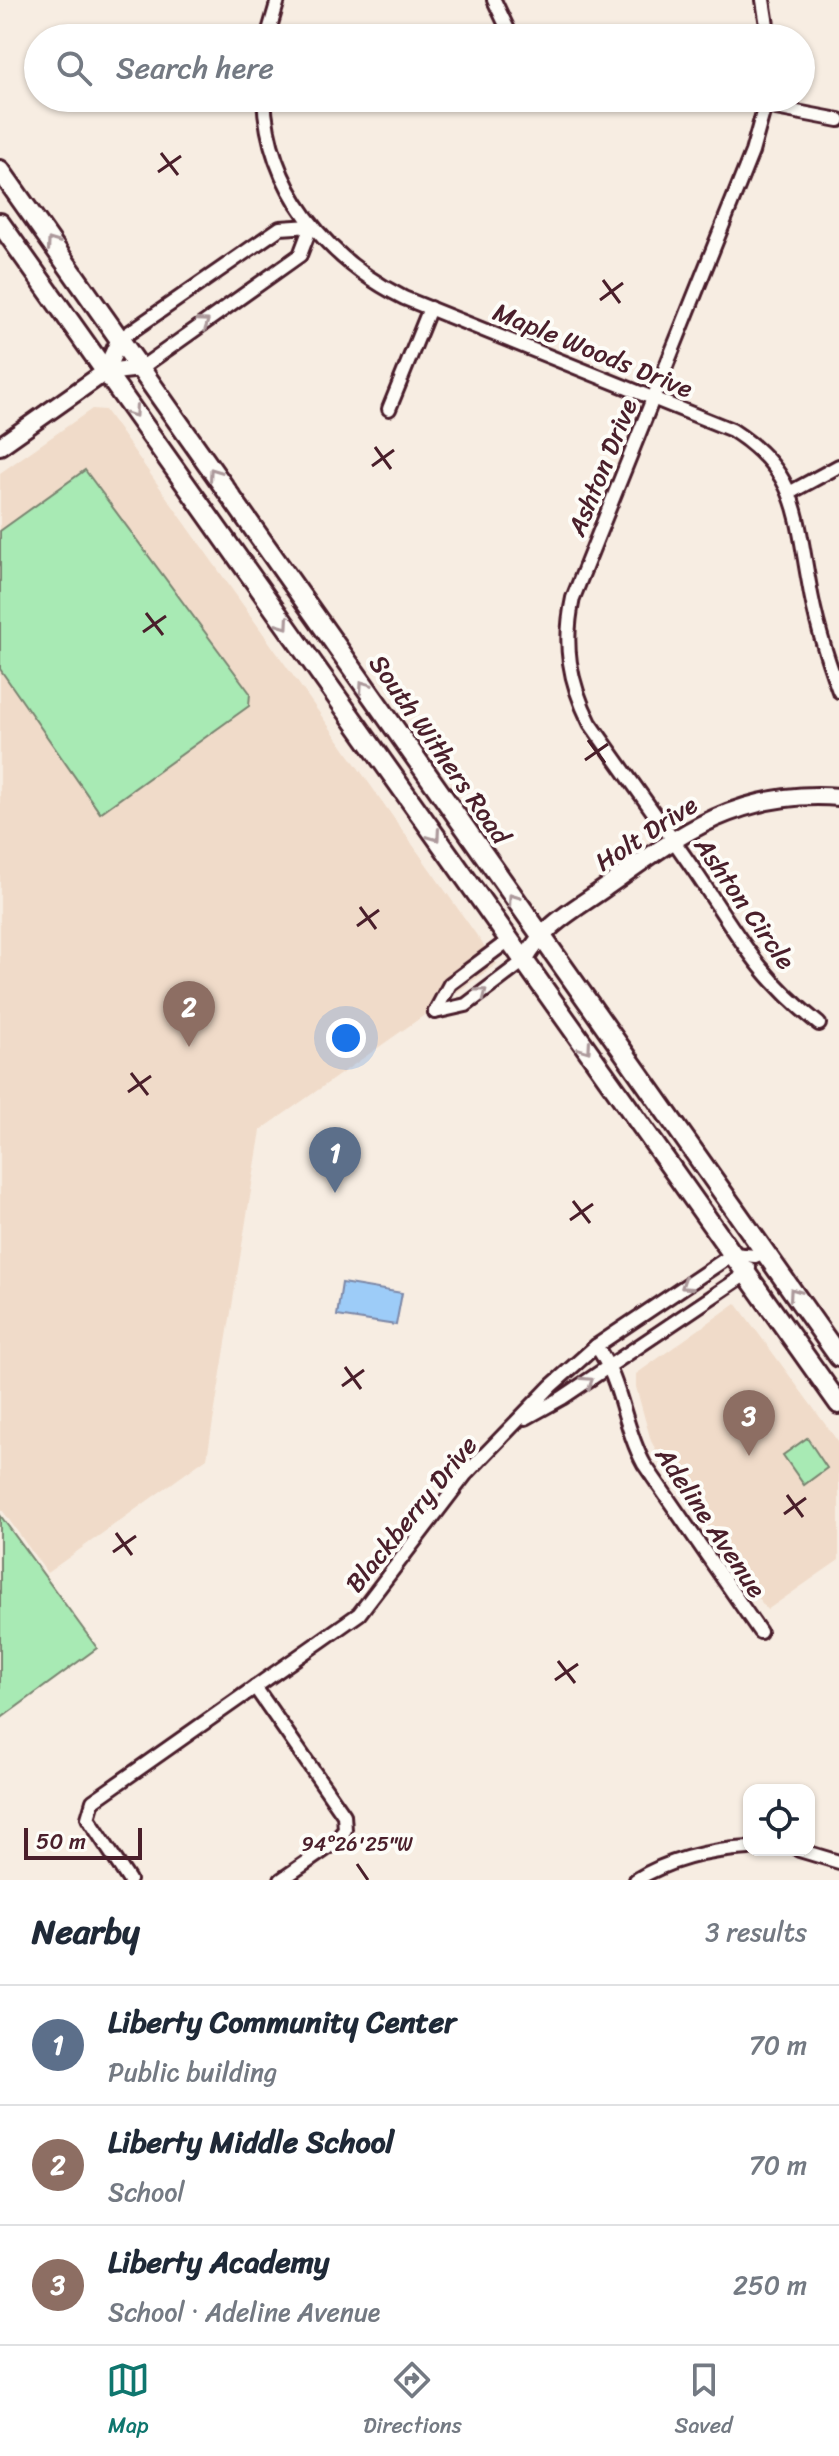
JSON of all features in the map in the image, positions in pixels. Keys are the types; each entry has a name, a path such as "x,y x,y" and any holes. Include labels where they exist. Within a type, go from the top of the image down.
{"main road":[{"name":"South Withers Road","path":"0,170 760,1254 839,1357"},
{"name":"South Withers Road","path":"0,223 839,1404"}],"street":[{"path":"271,24 278,0"},
{"path":"494,0 505,24"},
{"path":"763,0 767,24"},
{"name":"Maple Woods Drive","path":"266,112 278,167 311,226 355,269 382,287 430,308 732,430 770,460 791,492 802,531 817,624 839,691"},
{"name":"Ashton Drive","path":"672,839 590,723 574,686 567,650 573,598 752,152 763,112"},
{"path":"807,112 839,120"},
{"path":"2,440 105,372 141,368 300,255 311,226 280,228 120,339 105,372"},
{"path":"389,409 430,308"},
{"path":"791,492 839,466"},
{"name":"Holt Drive","path":"539,935 509,940 450,984 435,1012 466,1005 524,961 539,935 672,839 705,820 758,801 789,796 839,797"},
{"name":"Ashton Circle","path":"672,839 749,957 774,985 819,1024"},
{"path":"733,1254 760,1254"},
{"name":"Blackberry Drive","path":"129,1880 88,1818 93,1801 359,1614 465,1475 551,1386 596,1346 733,1254"},
{"name":"Blackberry Drive","path":"520,1421 611,1366 746,1274 760,1254"},
{"name":"Adeline Avenue","path":"596,1346 611,1366 640,1457 760,1632"},
{"path":"255,1687 344,1815 345,1830 330,1846 281,1880"},
{"path":"636,1880 678,1861 720,1850 743,1848"},
{"path":"815,1855 839,1862"}],"shaded area":[{"path":"92,409 105,410 497,964 261,1130 207,1458 47,1573 0,1507 0,473"},
{"path":"736,1303 839,1443 839,1560 767,1610 667,1470 651,1441 636,1387 636,1374"}],"green space":[{"path":"85,470 250,693 249,706 100,813 0,669 0,531"},
{"path":"807,1438 827,1468 804,1485 783,1455"},
{"path":"0,1515 97,1648 0,1719"}],"water":[{"path":"342,1283 402,1293 396,1325 337,1316"}],"place":[{"name":"Liberty Middle School","path":"189,1047"},
{"name":"Liberty Community Center","path":"335,1193"},
{"name":"Liberty Academy","path":"749,1456"}]}
